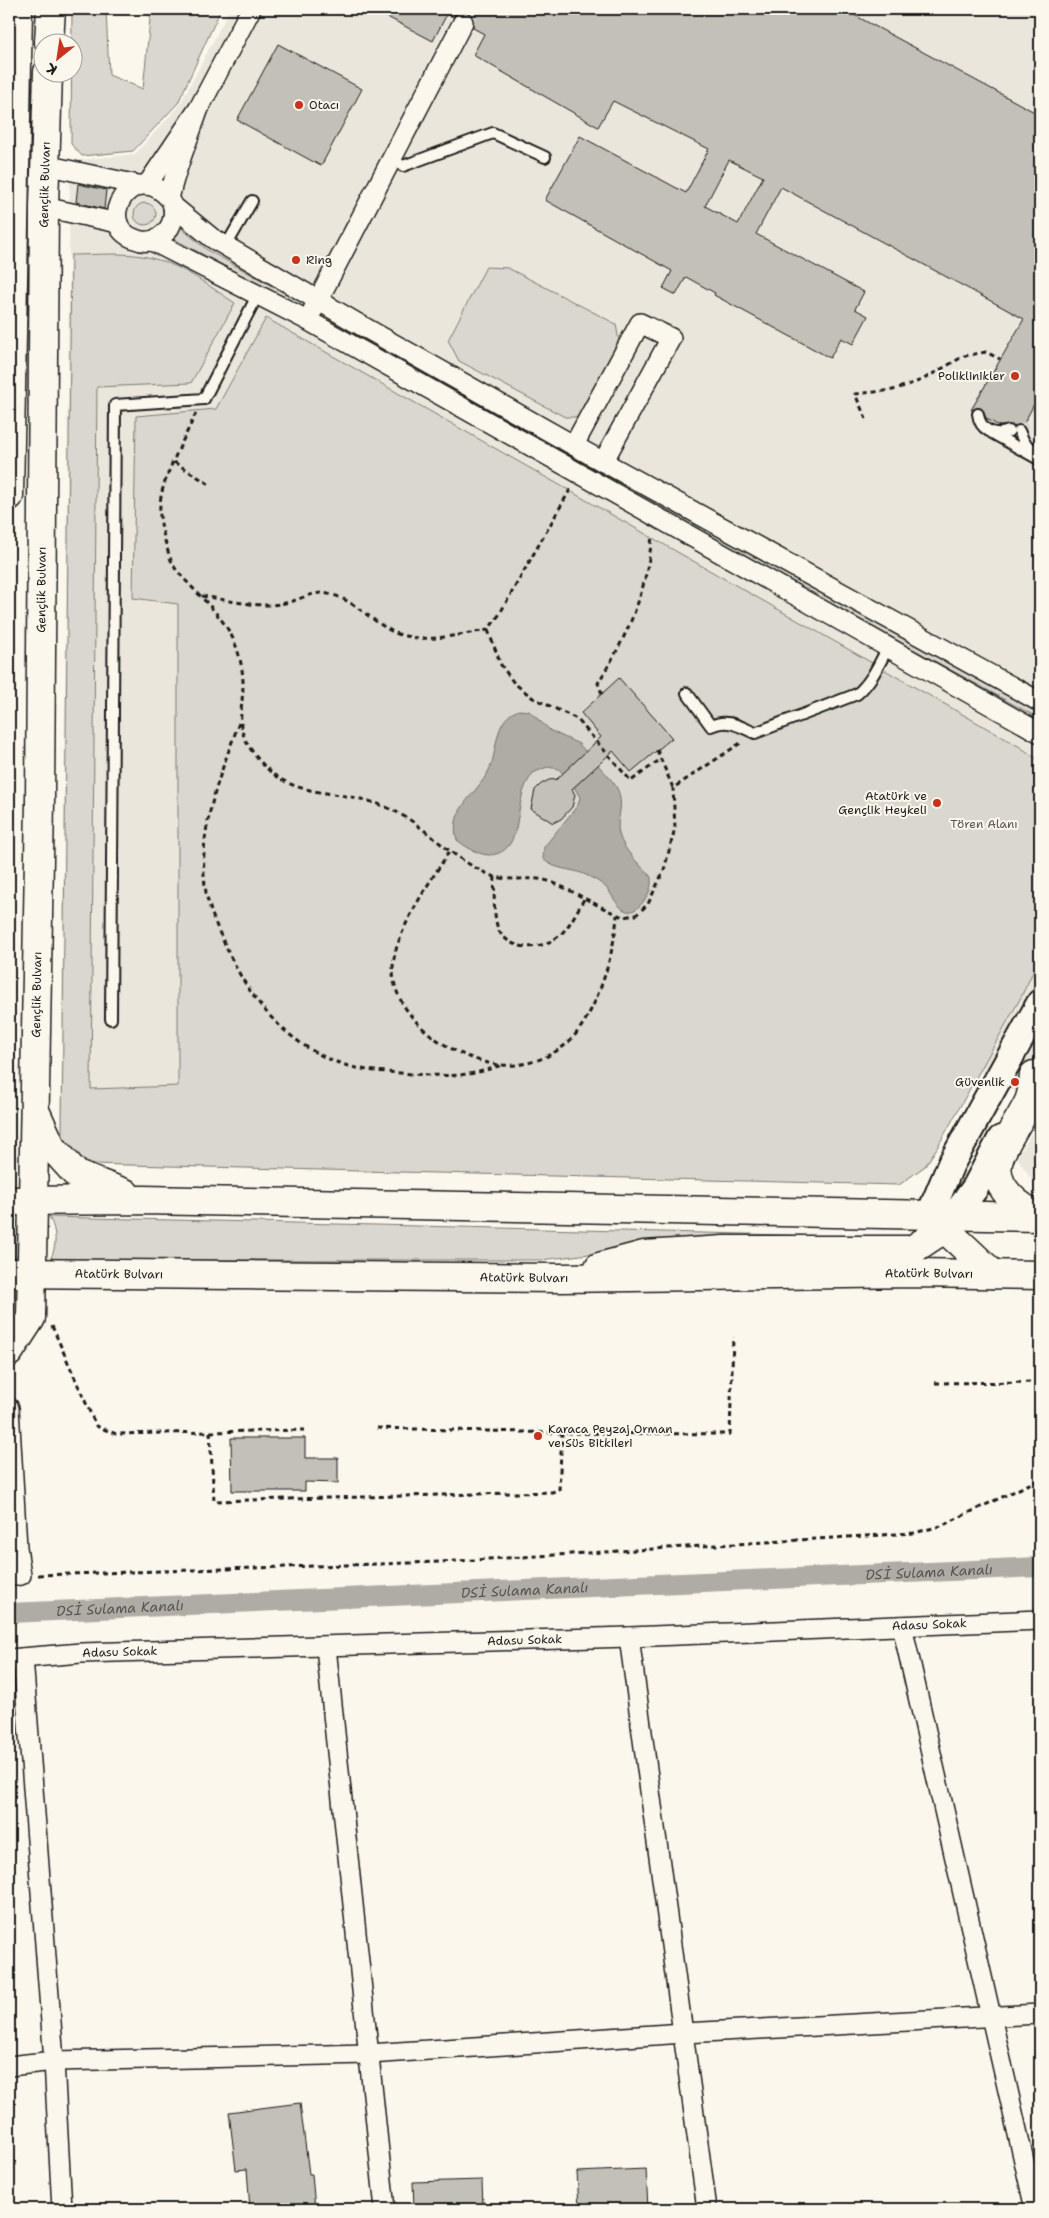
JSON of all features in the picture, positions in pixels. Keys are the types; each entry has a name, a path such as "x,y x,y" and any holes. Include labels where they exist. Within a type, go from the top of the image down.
{"highway":[{"path":"9,496 12,160 18,9"},
{"path":"50,32 51,9"},
{"name":"Gençlik Bulvarı","path":"31,1318 20,1273 21,1201 34,1106 40,801 44,207 48,82"},
{"path":"12,160 45,165"},
{"path":"12,199 44,207"},
{"path":"1037,1070 1030,1100 998,1164 1001,1182 1009,1196 1023,1209 1040,1217"},
{"path":"34,1106 51,1146 77,1175 143,1200"},
{"path":"21,1201 143,1200 943,1219 1040,1217"},
{"path":"943,1219 994,1274"},
{"path":"561,1278 644,1255 724,1250 912,1250 943,1219"},
{"name":"Atatürk Bulvarı","path":"20,1273 561,1278 916,1273 1040,1275"},
{"path":"9,1352 31,1318"}],"street":[{"path":"199,108 171,202 172,224 167,231 152,241 145,242 132,238 126,234 118,223 118,204 123,196 143,185 199,108 251,9"},
{"path":"307,320 463,22"},
{"path":"45,165 143,185 163,191 171,202 212,238 318,300 589,454 1040,702"},
{"path":"44,207 118,223"},
{"path":"152,241 307,320 1040,733"},
{"path":"579,473 589,454 640,323 671,338 589,454"},
{"path":"943,1219 951,1164 1040,1002"},
{"path":"943,1219 975,1188 1037,1070"},
{"path":"9,1408 17,1548 15,1576"},
{"name":"Adasu Sokak","path":"16,1658 81,1653 629,1637 1040,1620"},
{"path":"902,1626 1035,2209"},
{"path":"629,1637 707,2209"},
{"path":"326,1647 385,2209"},
{"path":"16,1658 54,2061 62,2209"},
{"path":"9,2066 54,2061 369,2054 684,2033 1040,2014"}],"lane":[{"path":"391,159 403,166 493,133 545,157"},
{"path":"226,246 252,201"},
{"path":"111,1019 115,405 204,399 258,294"},
{"path":"978,414 981,423 992,433 1040,460"},
{"path":"992,433 999,434 1014,431 1025,444 1040,453"},
{"path":"687,693 711,726 721,721 755,733 857,694 866,687 888,647"}],"path":[{"path":"866,419 855,394 893,390 922,380 964,356 986,352 1000,359"},
{"path":"204,399 163,490 160,504 160,519 167,547 177,572 202,596 232,635 243,681 240,722 221,773 210,811 205,854 204,886 234,965 258,1004 274,1022 291,1036 331,1060 375,1071 456,1076 479,1073 501,1065"},
{"path":"174,462 212,486"},
{"path":"202,596 267,605 286,603 321,593 341,599 362,610 398,634 441,638 488,630 499,615 579,473"},
{"path":"602,694 598,683 622,644 638,607 650,560 654,515"},
{"path":"488,630 501,665 514,683 533,698 577,719 631,781 661,759"},
{"path":"240,722 244,738 251,750 262,765 276,777 304,791 341,794 383,806 418,824 449,852 495,877 534,879 550,882 623,917 636,915 648,904 664,870 675,828 673,788 657,750"},
{"path":"673,788 734,749 755,733"},
{"path":"449,852 418,901 396,949 392,970 399,997 412,1017 429,1035 451,1048 478,1060 501,1065 524,1064 547,1056 566,1044 582,1024 603,982 611,957 617,914"},
{"path":"495,877 494,892 499,930 509,942 521,946 533,947 546,944 561,934 584,899"},
{"path":"31,1318 48,1322 55,1329 96,1426 116,1434 304,1430"},
{"path":"377,1428 562,1433 730,1434 733,1337"},
{"path":"936,1383 1040,1382"},
{"path":"210,1432 214,1501 552,1492 559,1490 561,1482 562,1433"},
{"path":"15,1576 440,1562 914,1533 941,1526 1039,1478 1040,1490"}],"shaded area":[{"path":"230,9 1040,9 1040,1106 980,1071 926,1167 899,1185 92,1165 75,1157 63,1140 61,1123 70,161 135,154 179,106"},
{"path":"519,710 529,711 551,731 579,744 586,752 563,774 559,769 547,767 533,773 523,793 514,836 505,849 498,854 488,855 472,850 457,840 455,828 457,818 467,800 487,775 501,726 505,719"},
{"path":"598,765 615,785 620,796 618,828 621,840 628,852 651,877 647,897 632,911 627,911 619,906 607,888 602,884 581,873 553,866 543,859 544,847 578,805 580,797 574,787"},
{"path":"1040,1120 1040,1183 1031,1179 1017,1157"}],"green space":[{"path":"72,9 106,9 109,75 143,89 151,9 221,9 178,103 133,151 82,156 71,144 71,82 82,82 82,32 72,32"},
{"path":"141,203 149,203 156,210 156,218 149,225 141,225 134,218 134,210"},
{"path":"180,227 207,250 301,302 299,306 174,239"},
{"name":"Tören Alanı","path":"124,254 166,262 186,272 235,303 191,383 97,387 91,1089 178,1086 178,604 133,598 136,416 216,409 266,318 1020,747 1040,761 1040,957 1021,997 937,1148 925,1166 899,1185 92,1164 73,1152 66,1143 62,1132 71,255"},
{"path":"486,267 508,268 616,324 619,342 579,417 565,417 459,361 448,340"},
{"path":"326,316 548,442 547,446 324,319"},
{"path":"606,475 1040,713 1040,719 604,479"},
{"path":"9,1217 21,1225 22,1252 9,1261"},
{"path":"49,1217 908,1238 653,1246 541,1260 50,1260 55,1238 54,1228"}],"building":[{"path":"372,9 843,9 1040,115 1040,393 1023,425 999,426 987,419 980,408 971,410 1024,319 781,187 756,234 864,292 855,309 868,316 853,344 841,338 830,358 714,295 715,293 686,277 676,295 663,288 672,271 545,200 580,136 686,193 709,149 613,101 598,127 473,55 484,34 473,28 473,16 468,12 457,12 453,17 447,14 433,41","holes":["729,160 763,177 738,224 705,206"]},
{"name":"Otacı","path":"278,44 362,89 321,166 237,120"},
{"path":"78,184 106,190 104,209 76,202"},
{"path":"619,678 672,738 631,772 613,751 572,789 575,795 572,807 561,819 553,823 531,809 535,790 549,780 557,779 601,737 581,713"},
{"path":"231,1438 305,1438 305,1458 338,1458 338,1483 305,1482 305,1491 232,1491"},
{"path":"300,2103 309,2174 312,2174 315,2209 250,2209 247,2169 236,2170 229,2112"},
{"path":"646,2169 648,2209 579,2209 577,2172"},
{"path":"482,2180 483,2209 414,2209 413,2182"}],"waterway":[{"name":"DSİ Sulama Kanalı","path":"9,1613 1040,1567"}],"tunnel":[{"path":"463,22 470,9"},
{"path":"1017,424 1019,431"}],"place":[{"name":"Otacı","path":"299,105"},
{"name":"Ring","path":"296,260"},
{"name":"Poliklinikler","path":"1015,376"},
{"name":"Atatürk ve Gençlik Heykeli","path":"937,803"},
{"name":"Güvenlik","path":"1015,1082"},
{"name":"Karaca Peyzaj Orman ve Süs Bitkileri","path":"538,1436"}]}
